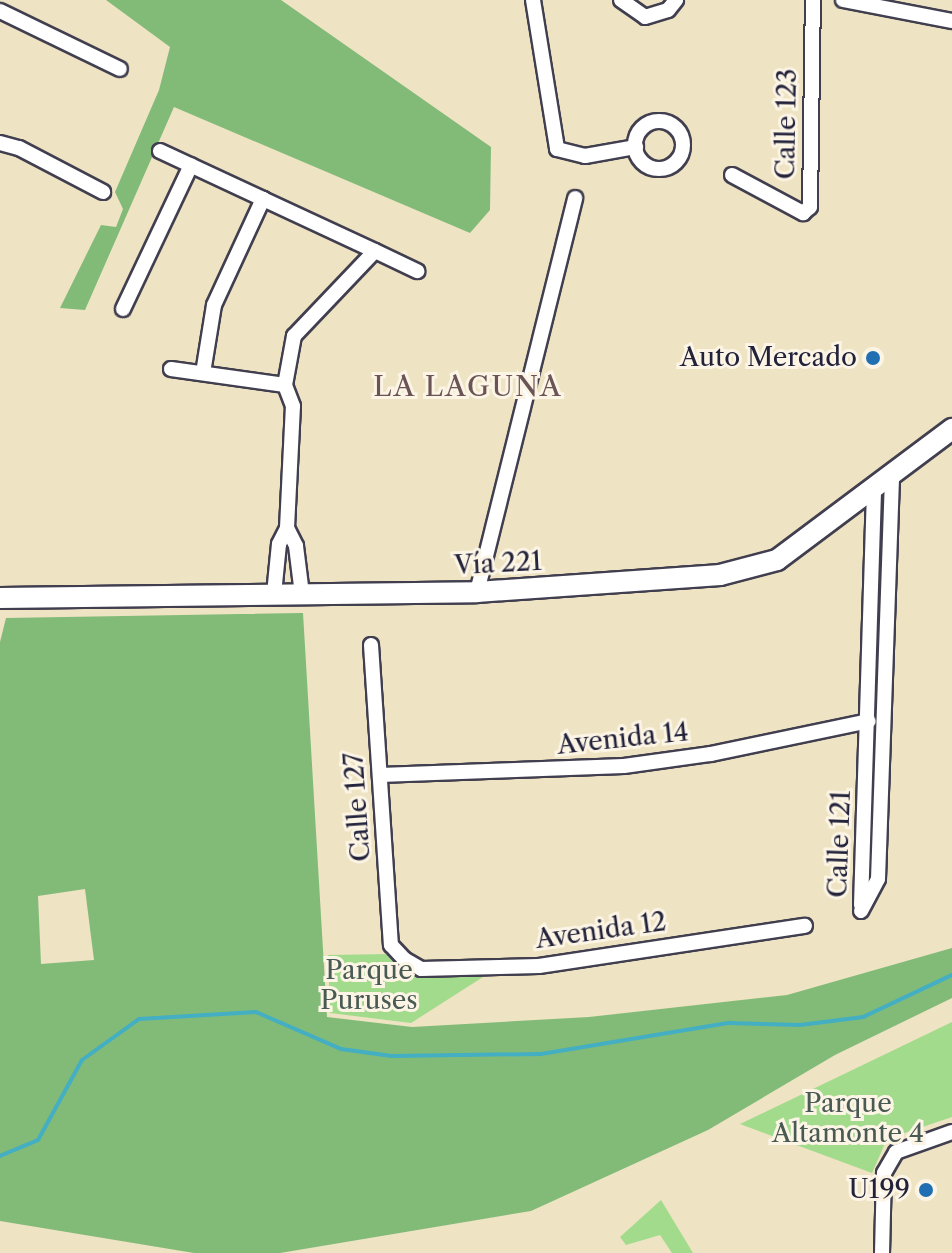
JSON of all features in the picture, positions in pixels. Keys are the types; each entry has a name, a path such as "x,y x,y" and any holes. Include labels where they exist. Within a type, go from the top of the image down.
{"main road":[{"name":"Vía 221","path":"0,598 477,592 685,580 751,569 777,560 832,523 874,486 952,429"}],"street":[{"path":"533,0 557,149 585,156 636,147"},
{"path":"621,0 645,17 668,10 676,0"},
{"name":"Calle 123","path":"732,175 803,213 810,207 813,0"},
{"path":"843,0 952,21"},
{"path":"0,11 120,69"},
{"path":"0,143 19,148 103,192"},
{"path":"160,151 417,271"},
{"path":"123,309 191,165"},
{"path":"477,592 575,198"},
{"path":"203,373 214,305 263,199"},
{"path":"274,594 279,544 287,528 293,406 285,385 294,336 375,251"},
{"path":"171,369 285,385"},
{"name":"Calle 121","path":"874,486 861,911 878,879 892,472"},
{"path":"287,528 296,546 302,594"},
{"name":"Calle 127","path":"371,645 391,945 404,959"},
{"name":"Avenida 14","path":"380,775 624,766 711,754 869,721"},
{"name":"Avenida 12","path":"404,959 421,969 539,966 805,926"},
{"path":"882,1253 884,1173 896,1152 952,1132"}],"green space":[{"path":"106,0 281,0 491,147 490,210 470,233 174,107 85,310 60,308 101,225 116,227 123,209 115,192 159,90 170,47"},
{"path":"303,613 327,1017 412,1027 589,1017 787,995 952,948 952,998 835,1055 708,1130 531,1211 280,1253 194,1253 0,1221 0,642 6,618","holes":["85,889 94,960 41,964 38,896"]},
{"name":"Parque Puruses","path":"389,954 398,967 414,974 482,973 483,977 411,1023 330,1013 328,955"},
{"name":"Parque Altamonte 4","path":"952,1022 952,1117 887,1139 872,1173 740,1124"},
{"path":"661,1200 693,1253 672,1253 660,1235 626,1245 620,1237"}],"waterway":[{"path":"0,1156 38,1140 82,1060 139,1019 256,1012 341,1049 392,1056 541,1054 729,1023 800,1025 863,1017 952,975"}],"place":[{"name":"Auto Mercado","path":"873,358"},
{"name":"U199","path":"926,1190"}],"district":[{"name":"LA LAGUNA","path":"468,386"}]}
